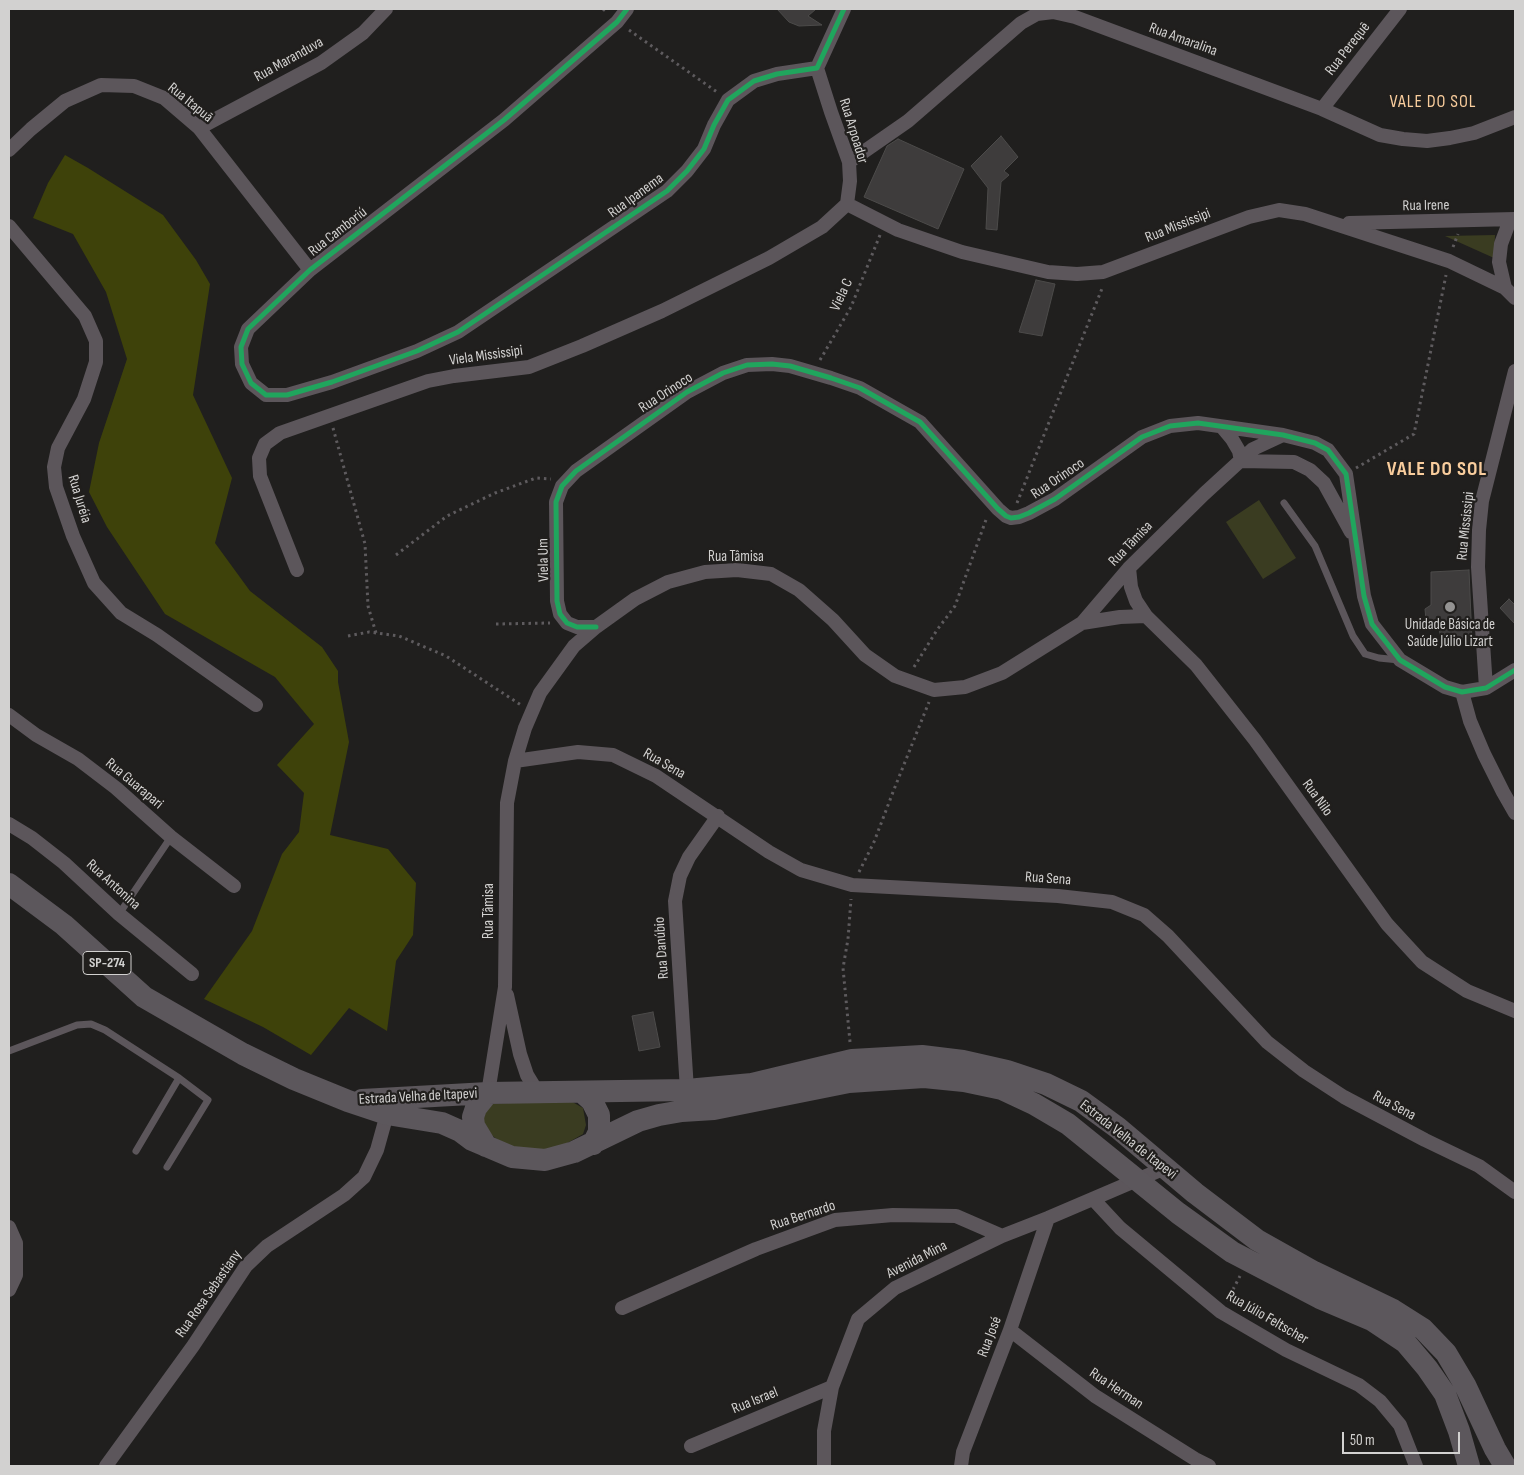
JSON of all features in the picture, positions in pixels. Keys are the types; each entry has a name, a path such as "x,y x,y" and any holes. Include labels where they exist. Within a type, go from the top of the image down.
{"main road":[{"name":"SP-274","path":"9,884 64,925 144,997 243,1054 294,1079 348,1101"},
{"name":"Estrada Velha de Itapevi","path":"348,1101 488,1093 687,1090 752,1084 852,1060 922,1056 963,1060 1007,1071 1046,1084 1088,1107 1118,1128 1195,1193 1257,1240 1314,1272 1393,1310 1423,1329 1446,1353 1465,1385 1505,1466"},
{"name":"Estrada Velha de Itapevi","path":"348,1101 387,1114 442,1123 460,1131 472,1140 512,1158 545,1160 574,1152 593,1144 638,1120 682,1111 714,1109 849,1082 924,1078 964,1081 1002,1090 1034,1104 1068,1124 1178,1213 1232,1252 1320,1298 1372,1320 1405,1342 1427,1368 1445,1394 1469,1466"},
{"path":"582,1092 592,1101 599,1115 599,1132 593,1144"},
{"path":"486,1146 474,1126 473,1118 476,1108 488,1093"}],"street":[{"name":"Rua Maranduva","path":"199,128 321,63 363,32 386,9"},
{"name":"Rua Camboriú","path":"417,351 305,390 287,395 266,395 252,383 242,364 241,347 248,329 310,270 504,120 617,22 626,9"},
{"path":"817,68 844,9"},
{"name":"Rua Perequê","path":"1322,109 1400,9"},
{"name":"Rua Amaralina","path":"849,162 908,120 1021,23 1037,14 1053,12 1074,17 1322,109 1380,135 1427,141 1450,138 1474,133 1515,116"},
{"name":"Rua Ipanema","path":"417,351 458,332 667,191 687,171 704,148 728,100 754,81 777,74 817,68"},
{"name":"Rua Arpoador","path":"817,68 849,162 848,204"},
{"name":"Rua Itapuã","path":"9,150 31,128 65,102 101,85 134,86 164,98 199,128 310,270"},
{"name":"Rua Mississipi","path":"848,204 898,230 962,252 1048,272 1077,274 1109,270 1249,216 1279,210 1305,214 1337,223 1449,261 1505,288 1515,298"},
{"name":"Viela Mississipi","path":"297,570 260,476 259,458 265,444 280,433 428,381 529,367 582,346 662,311 768,258 822,226 848,204"},
{"path":"1505,288 1499,262 1501,244 1513,220"},
{"name":"Rua Irene","path":"1337,223 1513,220"},
{"name":"Rua Juréia","path":"9,226 85,316 96,340 96,362 84,399 58,448 54,468 56,487 73,536 94,583 121,613 256,705"},
{"name":"Rua Orinoco","path":"571,476 687,392 723,373 747,365 772,364 790,366 860,388 920,422 992,502 1006,516 1012,518 1030,513 1055,499 1142,437 1170,426 1198,423 1283,436 1315,443 1328,450 1346,474 1364,596 1372,624 1400,660 1446,687 1462,692"},
{"name":"Rua Mississipi","path":"1486,688 1478,567 1479,530 1482,501 1515,371"},
{"path":"1222,427 1239,451 1241,461 1294,462 1310,470 1324,483 1356,541"},
{"name":"Rua Tâmisa","path":"488,1093 505,987 507,803 516,761 531,713 540,693 574,646 596,627 635,599 668,582 705,572 737,570 771,574 799,590 833,620 865,655 895,676 934,690 965,687 1002,674 1082,623 1129,568 1253,449 1283,436"},
{"name":"Viela Um","path":"567,623 560,614 557,601 556,502 562,486 571,476"},
{"name":"Rua Nilo","path":"1129,568 1131,587 1136,601 1146,616 1196,665 1255,740 1387,924 1422,962 1467,991 1515,1011"},
{"path":"1082,623 1120,617 1146,616"},
{"path":"567,623 577,627 596,627"},
{"path":"1515,670 1486,688 1462,692 1470,721 1484,754 1502,792 1515,813"},
{"name":"Rua Guarapari","path":"9,715 36,734 78,759 116,788 171,837 234,886"},
{"name":"Rua Sena","path":"516,761 578,752 613,755 656,776 769,852 801,870 852,885 1058,896 1112,902 1144,915 1168,936 1267,1042 1304,1071 1344,1097 1479,1166 1515,1192"},
{"name":"Rua Danúbio","path":"687,1090 675,901 680,876 689,858 718,816"},
{"name":"Rua Antonina","path":"9,824 32,838 64,863 119,914 192,974"},
{"name":"Rua Tâmisa","path":"505,987 520,1054 527,1075 538,1093"},
{"name":"Rua Rosa Sebastiany","path":"106,1466 193,1346 246,1266 267,1246 344,1195 364,1177 377,1150 387,1114"},
{"name":"Avenida Mina","path":"824,1466 824,1431 832,1387 858,1319 895,1288 1002,1236 1165,1168"},
{"name":"Rua Júlio Feltscher","path":"1093,1198 1120,1228 1221,1312 1286,1350 1359,1385 1380,1401 1400,1425 1416,1466"},
{"name":"Rua Bernardo","path":"622,1308 756,1249 835,1220 893,1214 956,1216 1002,1236"},
{"name":"Rua José","path":"961,1466 963,1452 1010,1330 1048,1218"},
{"path":"9,1228 16,1242 16,1275 9,1290"},
{"name":"Rua Herman","path":"1010,1330 1095,1396 1209,1466"},
{"name":"Rua Israel","path":"690,1446 832,1387"}],"lane":[{"path":"1284,503 1315,546 1353,636 1365,654 1379,658 1400,660"},
{"path":"119,914 171,837"},
{"path":"9,1051 77,1025 91,1024 105,1030 179,1078 208,1100 167,1167"},
{"path":"136,1151 179,1078"}],"path":[{"path":"617,22 728,100"},
{"path":"1346,474 1414,434 1449,261 1462,222"},
{"path":"1012,518 1109,270"},
{"path":"330,415 364,544 368,606 376,633"},
{"path":"396,555 447,516 495,493 536,478 571,476"},
{"path":"906,680 937,630 955,606 992,502"},
{"path":"496,624 567,623"},
{"path":"348,636 369,632 399,636 446,656 531,713"},
{"path":"852,1060 843,968 848,939 852,885 874,842 934,690"},
{"path":"1221,1312 1240,1276"}],"green space":[{"path":"65,155 163,215 196,260 210,284 193,395 232,478 215,543 250,591 322,647 338,671 338,682 349,742 330,835 388,849 416,883 413,935 396,961 387,1031 349,1008 311,1055 263,1027 204,999 252,931 282,854 299,832 304,793 277,765 314,724 275,677 165,614 107,527 89,492 99,443 127,359 106,292 73,234 33,218 48,183"},
{"path":"1495,235 1494,258 1445,236"},
{"path":"1259,500 1296,558 1263,579 1226,522"},
{"path":"569,1100 583,1108 586,1125 583,1134 562,1146 546,1151 511,1150 481,1127 488,1104"}],"building":[{"path":"777,9 816,9 808,16 822,25 799,26 789,22"},
{"path":"1001,136 1018,157 1004,171 1009,175 1001,182 997,230 986,229 988,188 971,166"},
{"path":"898,139 964,169 938,229 864,197 887,146"},
{"path":"1036,280 1055,284 1042,336 1019,332"},
{"name":"Unidade Básica de Saúde Júlio Lizart","path":"1469,570 1472,641 1449,642 1441,640 1439,628 1426,620 1425,609 1431,605 1431,572"},
{"path":"1509,599 1515,605 1515,624 1500,608"},
{"path":"653,1012 660,1047 639,1051 632,1016"}],"cycle path":[{"path":"627,9 617,22 504,120 310,270 248,329 241,347 242,364 251,383 266,395 287,395 332,382 417,351 458,332 667,191 687,171 704,149 714,125 728,100 754,81 777,74 817,68 844,9"},
{"path":"596,627 577,627 567,623 560,614 557,601 556,502 562,486 576,471 687,392 723,373 747,365 772,364 790,366 860,388 920,422 998,509 1011,518 1029,513 1055,499 1142,437 1170,426 1198,423 1283,435 1315,443 1328,450 1346,474 1364,596 1372,624 1400,660 1445,687 1462,692 1486,688 1515,670"}],"place":[{"name":"Unidade Básica de Saúde Júlio Lizart","path":"1450,607"}],"district":[{"name":"VALE DO SOL","path":"1433,102"},
{"name":"VALE DO SOL","path":"1437,470"}]}
